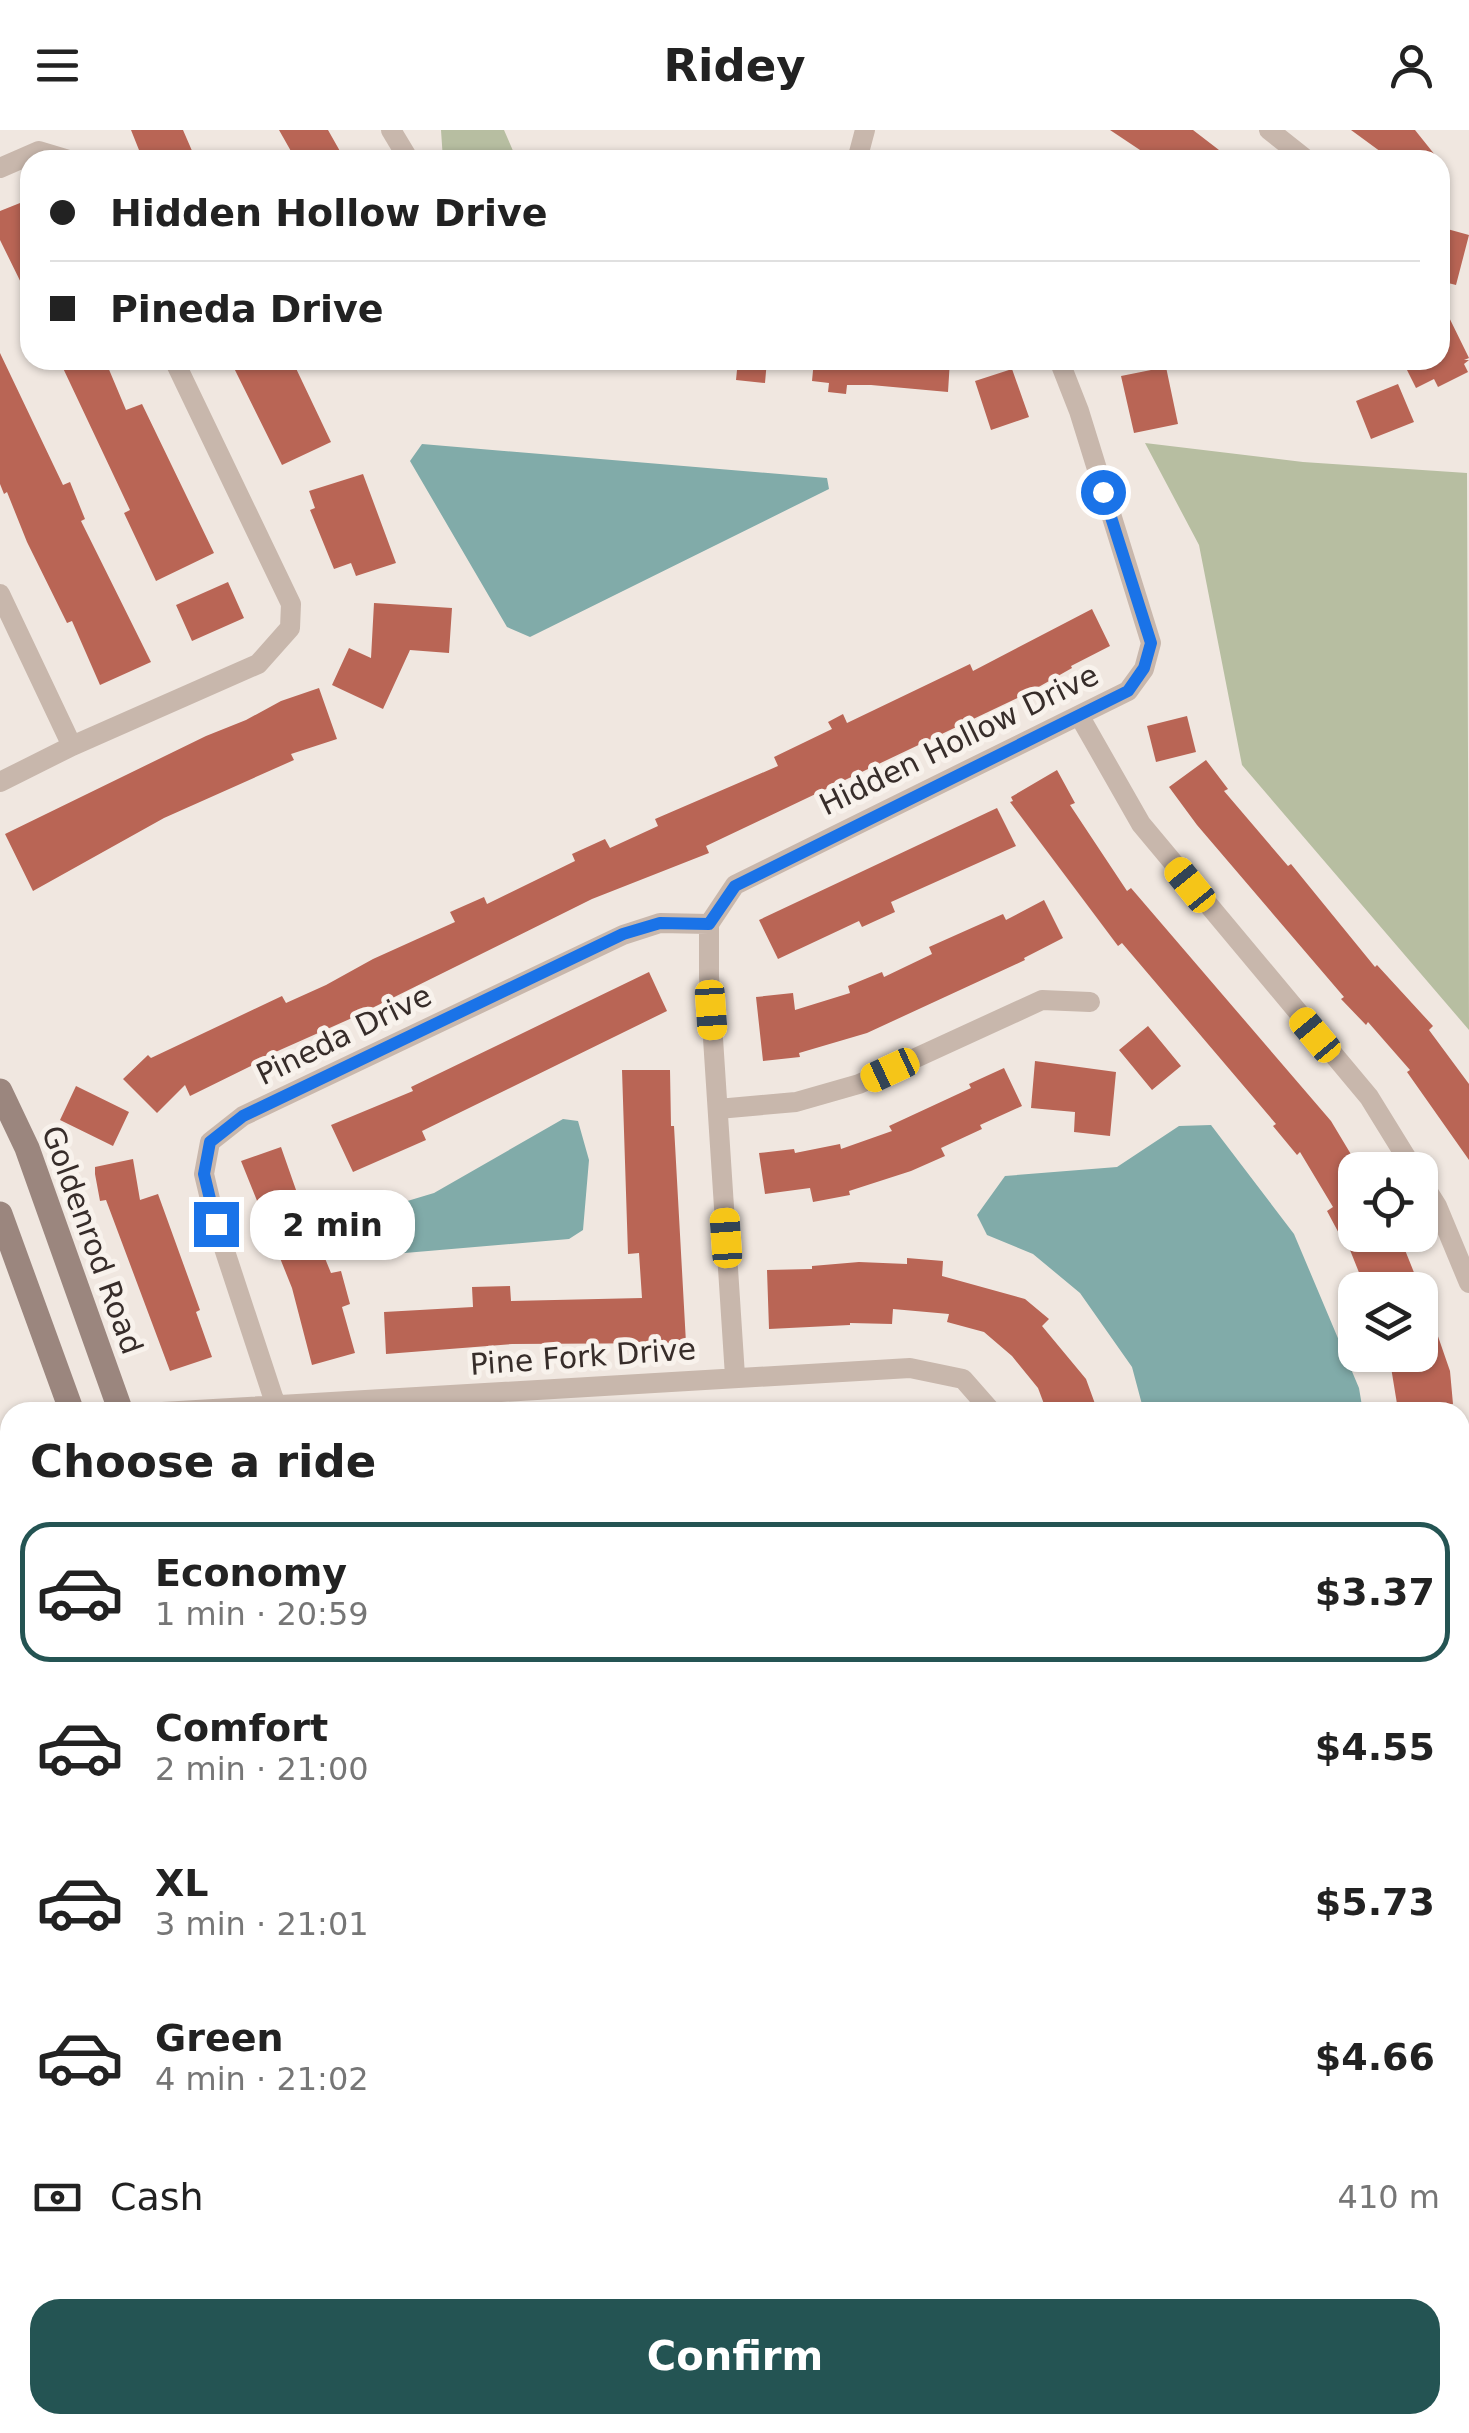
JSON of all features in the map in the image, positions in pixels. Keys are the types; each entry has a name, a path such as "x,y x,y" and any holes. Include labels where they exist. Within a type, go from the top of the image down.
{"main road":[{"name":"Goldenrod Road","path":"0,1091 26,1148 117,1402"},
{"path":"0,1214 68,1402"}],"street":[{"path":"1269,130 1294,150"},
{"path":"0,782 258,664 290,628 291,604 179,370"},
{"name":"Hidden Hollow Drive","path":"709,924 735,886 860,821 1080,717 1128,691 1144,668 1151,643 1063,370"},
{"path":"0,594 72,746"},
{"path":"1080,717 1141,824 1369,1098 1403,1152"},
{"name":"Pineda Drive","path":"275,1402 216,1224 204,1174 210,1142 243,1116 623,934 660,923 709,924"},
{"path":"709,924 735,1376"},
{"path":"718,1109 796,1102 859,1084 1042,1000 1090,1002"},
{"path":"1438,1208 1469,1283"},
{"name":"Pine Fork Drive","path":"337,1402 910,1368 963,1379 983,1402"}],"green space":[{"path":"441,130 504,130 513,150 442,150"},
{"path":"1145,443 1303,462 1467,473 1469,1030 1242,765 1199,545"}],"water":[{"path":"422,444 827,478 829,489 530,637 507,627 410,461"},
{"path":"563,1119 578,1121 589,1160 583,1230 569,1239 393,1254 380,1219 394,1205 434,1193"},
{"path":"1211,1125 1294,1234 1338,1338 1338,1372 1352,1372 1361,1402 1141,1402 1132,1367 1080,1293 1033,1254 987,1235 977,1215 1005,1176 1117,1167 1179,1126"}],"building":[{"path":"131,130 183,130 192,150 139,150"},
{"path":"279,130 328,130 339,150 290,150"},
{"path":"1110,130 1193,130 1219,150 1140,150"},
{"path":"1351,130 1415,130 1431,150 1378,150"},
{"path":"20,203 20,281 0,240 0,211"},
{"path":"1450,230 1469,235 1456,285 1450,284"},
{"path":"1450,319 1469,358 1464,360 1469,360 1464,364 1468,372 1438,387 1434,379 1416,388 1407,370 1450,370"},
{"path":"0,353 63,485 70,482 85,519 81,521 151,662 100,685 72,621 67,623 0,484"},
{"path":"64,370 109,370 126,410 142,404 214,553 156,581 124,513 130,510"},
{"path":"235,370 297,370 331,442 282,465"},
{"path":"737,370 766,370 765,383 736,380"},
{"path":"813,370 949,370 948,392 847,385 846,394 828,392 829,383 812,381"},
{"path":"1012,370 1029,417 991,430 975,381"},
{"path":"1167,370 1178,424 1134,433 1121,376"},
{"path":"1398,384 1414,422 1371,439 1356,401"},
{"path":"363,474 396,563 356,576 351,563 334,569 310,510 315,508 309,491"},
{"path":"228,582 244,618 192,641 176,605"},
{"path":"374,603 452,608 449,653 410,650 383,709 332,685 349,648 371,658"},
{"path":"1092,609 1110,646 1028,693 706,846 709,853 592,899 190,1096 185,1085 157,1113 123,1079 148,1055 151,1058 282,996 286,1003 326,985 455,922 450,912 484,897 487,904 575,861 572,854 605,839 610,848 658,826 655,819 778,766 774,757 832,729 828,722 843,714 847,723 970,664 973,671"},
{"path":"319,688 337,739 291,754 294,760 164,818 33,891 5,834 281,701"},
{"path":"1187,716 1196,752 1156,762 1147,726"},
{"path":"1206,760 1228,789 1224,791 1288,866 1291,864 1375,967 1433,1026 1429,1030 1469,1084 1469,1160 1407,1072 1410,1070 1368,1022 1366,1025 1341,999 1344,997 1169,787"},
{"path":"1057,770 1075,803 1070,805 1127,891 1131,888 1331,1121 1350,1152 1338,1152 1338,1232 1327,1211 1333,1207 1300,1152 1297,1155 1273,1126 1276,1124 1122,943 1118,946 1010,802 1011,797"},
{"path":"997,808 1016,846 891,902 895,912 862,927 859,921 778,959 759,920"},
{"path":"1044,900 1063,938 1025,960 867,1033 799,1053 800,1057 763,1061 756,997 793,993 795,1010 850,993 848,986 882,972 884,977 932,954 929,947 1003,914 1006,920"},
{"path":"649,972 667,1011 422,1131 426,1140 353,1172 331,1125 413,1091 411,1087"},
{"path":"1148,1026 1181,1066 1152,1090 1119,1050"},
{"path":"1035,1061 1116,1072 1110,1136 1074,1132 1075,1112 1031,1108"},
{"path":"1004,1068 1022,1106 941,1148 945,1156 849,1191 850,1195 813,1202 810,1188 765,1194 759,1153 794,1149 795,1153 840,1144 841,1149 892,1131 889,1126"},
{"path":"622,1070 670,1070 686,1343 512,1344 386,1354 384,1312 473,1307 472,1287 510,1286 511,1301 642,1298 639,1253 628,1254"},
{"path":"76,1086 129,1112 113,1146 60,1120"},
{"path":"281,1147 310,1230 313,1229 331,1273 341,1271 350,1304 342,1307 355,1353 312,1365 292,1288 241,1161"},
{"path":"133,1159 140,1200 158,1194 200,1310 196,1312 212,1357 170,1371 106,1200 100,1201 95,1174 95,1167"},
{"path":"1351,1252 1406,1252 1414,1272 1359,1272"},
{"path":"907,1258 943,1261 942,1276 1025,1299 1049,1319 1042,1326 1086,1379 1094,1402 1043,1402 1038,1388 1012,1356 984,1332 947,1322 949,1314 893,1309 892,1324 769,1329 767,1270 859,1262 907,1264"},
{"path":"1438,1336 1450,1371 1453,1402 1397,1402 1392,1372 1438,1372"}],"route":[{"path":"216,1224 204,1174 210,1142 243,1116 623,934 660,923 709,924 735,886 1128,691 1144,668 1151,643 1103,492"}]}
